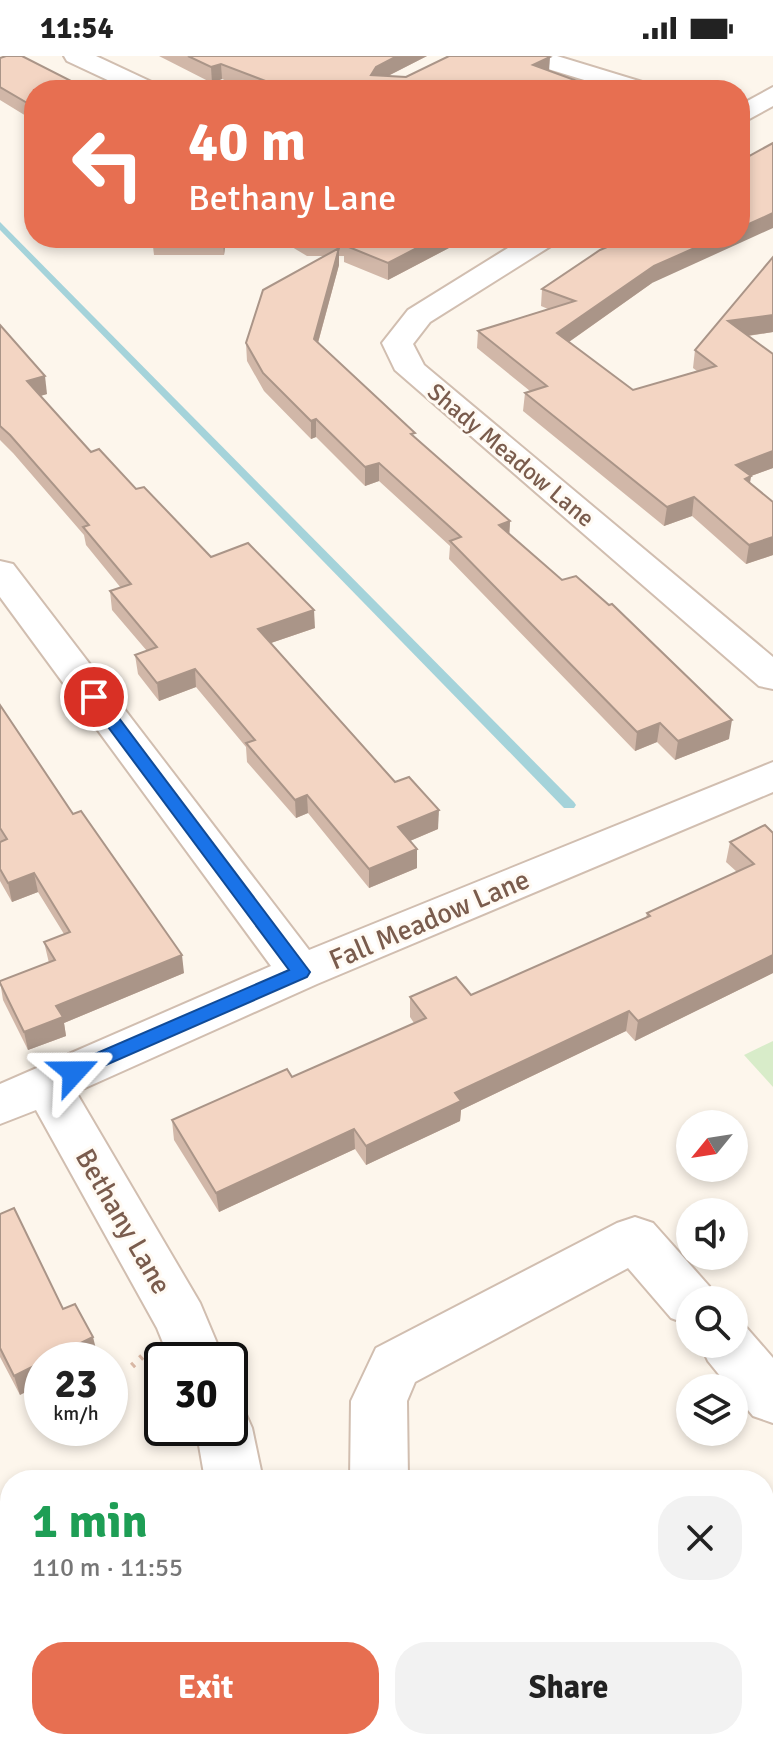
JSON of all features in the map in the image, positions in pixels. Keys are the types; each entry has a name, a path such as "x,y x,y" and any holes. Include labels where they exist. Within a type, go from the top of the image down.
{"street":[{"path":"76,56 128,80"},
{"path":"531,56 610,80"},
{"path":"750,119 773,95"},
{"name":"Shady Meadow Lane","path":"528,248 419,316 397,343 411,370 773,677"},
{"path":"0,572 301,972"},
{"name":"Fall Meadow Lane","path":"0,1105 301,972 773,776"},
{"name":"Bethany Lane","path":"46,1084 181,1320 190,1342"},
{"path":"379,1470 379,1401 395,1365 635,1239 676,1286"},
{"path":"739,1358 773,1398"},
{"path":"227,1446 232,1470"}],"green space":[{"path":"773,1041 773,1087 744,1055"}],"building":[{"path":"22,56 69,80 24,80 24,101 0,87 0,58"},
{"path":"188,56 397,56 376,67 371,75 406,77 449,56 547,56 550,57 533,65 574,80 263,80 221,64 211,67"},
{"path":"773,143 773,213 750,223 750,156"},
{"path":"339,248 314,339 415,433 411,434 510,521 499,525 562,580 576,576 609,605 612,604 732,720 678,741 660,723 637,732 450,541 461,537 379,463 365,467 316,419 311,421 263,373 246,343 263,290"},
{"path":"351,248 417,248 388,263"},
{"path":"694,248 654,266 557,333 633,390 716,366 695,350 773,257 773,315 728,321 773,354 773,451 736,465 751,476 745,479 773,502 773,537 749,545 694,497 667,507 525,393 547,386 478,331 575,301 542,289 600,250"},
{"path":"0,325 45,376 27,381 91,452 99,449 136,489 144,487 211,557 248,543 314,610 258,629 395,782 409,777 439,810 398,827 417,849 369,869 307,795 295,800 246,743 255,740 195,669 157,683 135,655 157,647 110,591 131,584 83,527 89,525 0,426"},
{"path":"0,705 73,814 81,811 182,955 56,1006 63,1017 24,1032 0,981 55,960 44,942 70,932 34,873 8,883 0,869 0,842 7,839 0,828"},
{"path":"765,825 773,833 773,955 638,1021 629,1011 455,1093 461,1101 366,1146 354,1129 216,1193 172,1120 287,1069 292,1077 426,1018 410,997 456,977 471,995 650,916 647,913 754,864 730,842"},
{"path":"14,1208 63,1309 75,1304 93,1337 83,1342 24,1342 24,1371 14,1376 0,1348 0,1214"}],"waterway":[{"path":"0,225 569,805"}],"route":[{"path":"74,1072 301,972 94,697"}]}
